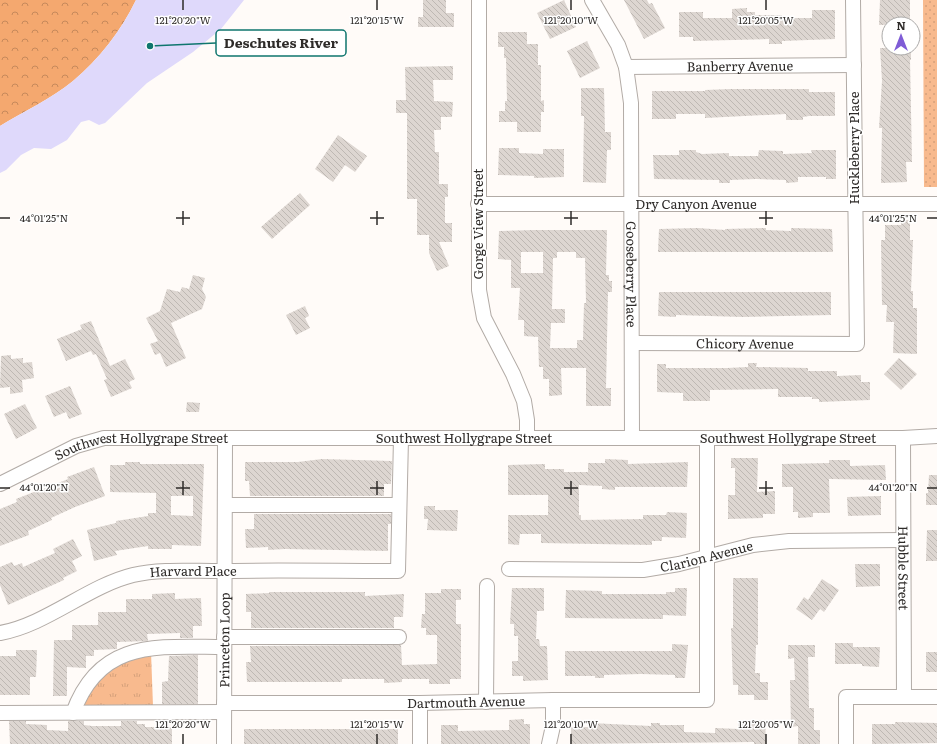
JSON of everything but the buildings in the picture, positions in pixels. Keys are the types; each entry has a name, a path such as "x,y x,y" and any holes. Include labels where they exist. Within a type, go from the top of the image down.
{"street":[{"name":"Gorge View Street","path":"479,0 479,290 484,318 513,374 524,401 527,420 527,438"},
{"name":"Gooseberry Place","path":"592,0 618,45 626,67 632,103 632,438"},
{"name":"Huckleberry Place","path":"853,0 857,344"},
{"name":"Banberry Avenue","path":"626,67 854,65"},
{"name":"Dry Canyon Avenue","path":"478,204 937,204"},
{"name":"Chicory Avenue","path":"632,343 857,344"},
{"name":"Southwest Hollygrape Street","path":"0,484 76,446 104,438 903,438 937,436"},
{"path":"224,505 398,505 401,438"},
{"path":"707,438 707,556"},
{"name":"Hubble Street","path":"903,438 904,697"},
{"name":"Princeton Loop","path":"224,439 224,744"},
{"name":"Harvard Place","path":"0,633 26,625 118,580 135,574 224,571 398,571 398,505"},
{"name":"Clarion Avenue","path":"509,569 643,570 679,564 753,545 789,541 903,540"},
{"name":"Dartmouth Avenue","path":"0,713 73,713 224,707 553,700 707,700 707,556"},
{"path":"486,702 487,586"},
{"path":"73,713 81,694 94,676 107,664 126,654 150,648 224,642 399,637"},
{"path":"846,744 846,697 937,697"},
{"path":"549,744 553,726 553,700"},
{"path":"420,704 420,744"}],"green space":[{"path":"0,0 136,0 109,44 83,72 56,94 0,126"},
{"path":"923,0 937,0 937,187 924,187"},
{"path":"151,652 153,706 80,707 102,677 127,661"}],"shaded area":[{"path":"136,0 244,0 221,29 193,52 147,83 105,123 99,125 89,120 81,122 67,140 51,149 34,148 21,155 6,170 0,173 0,126 56,94 83,72 109,44"}],"place":[{"name":"Deschutes River","path":"150,46"}]}
